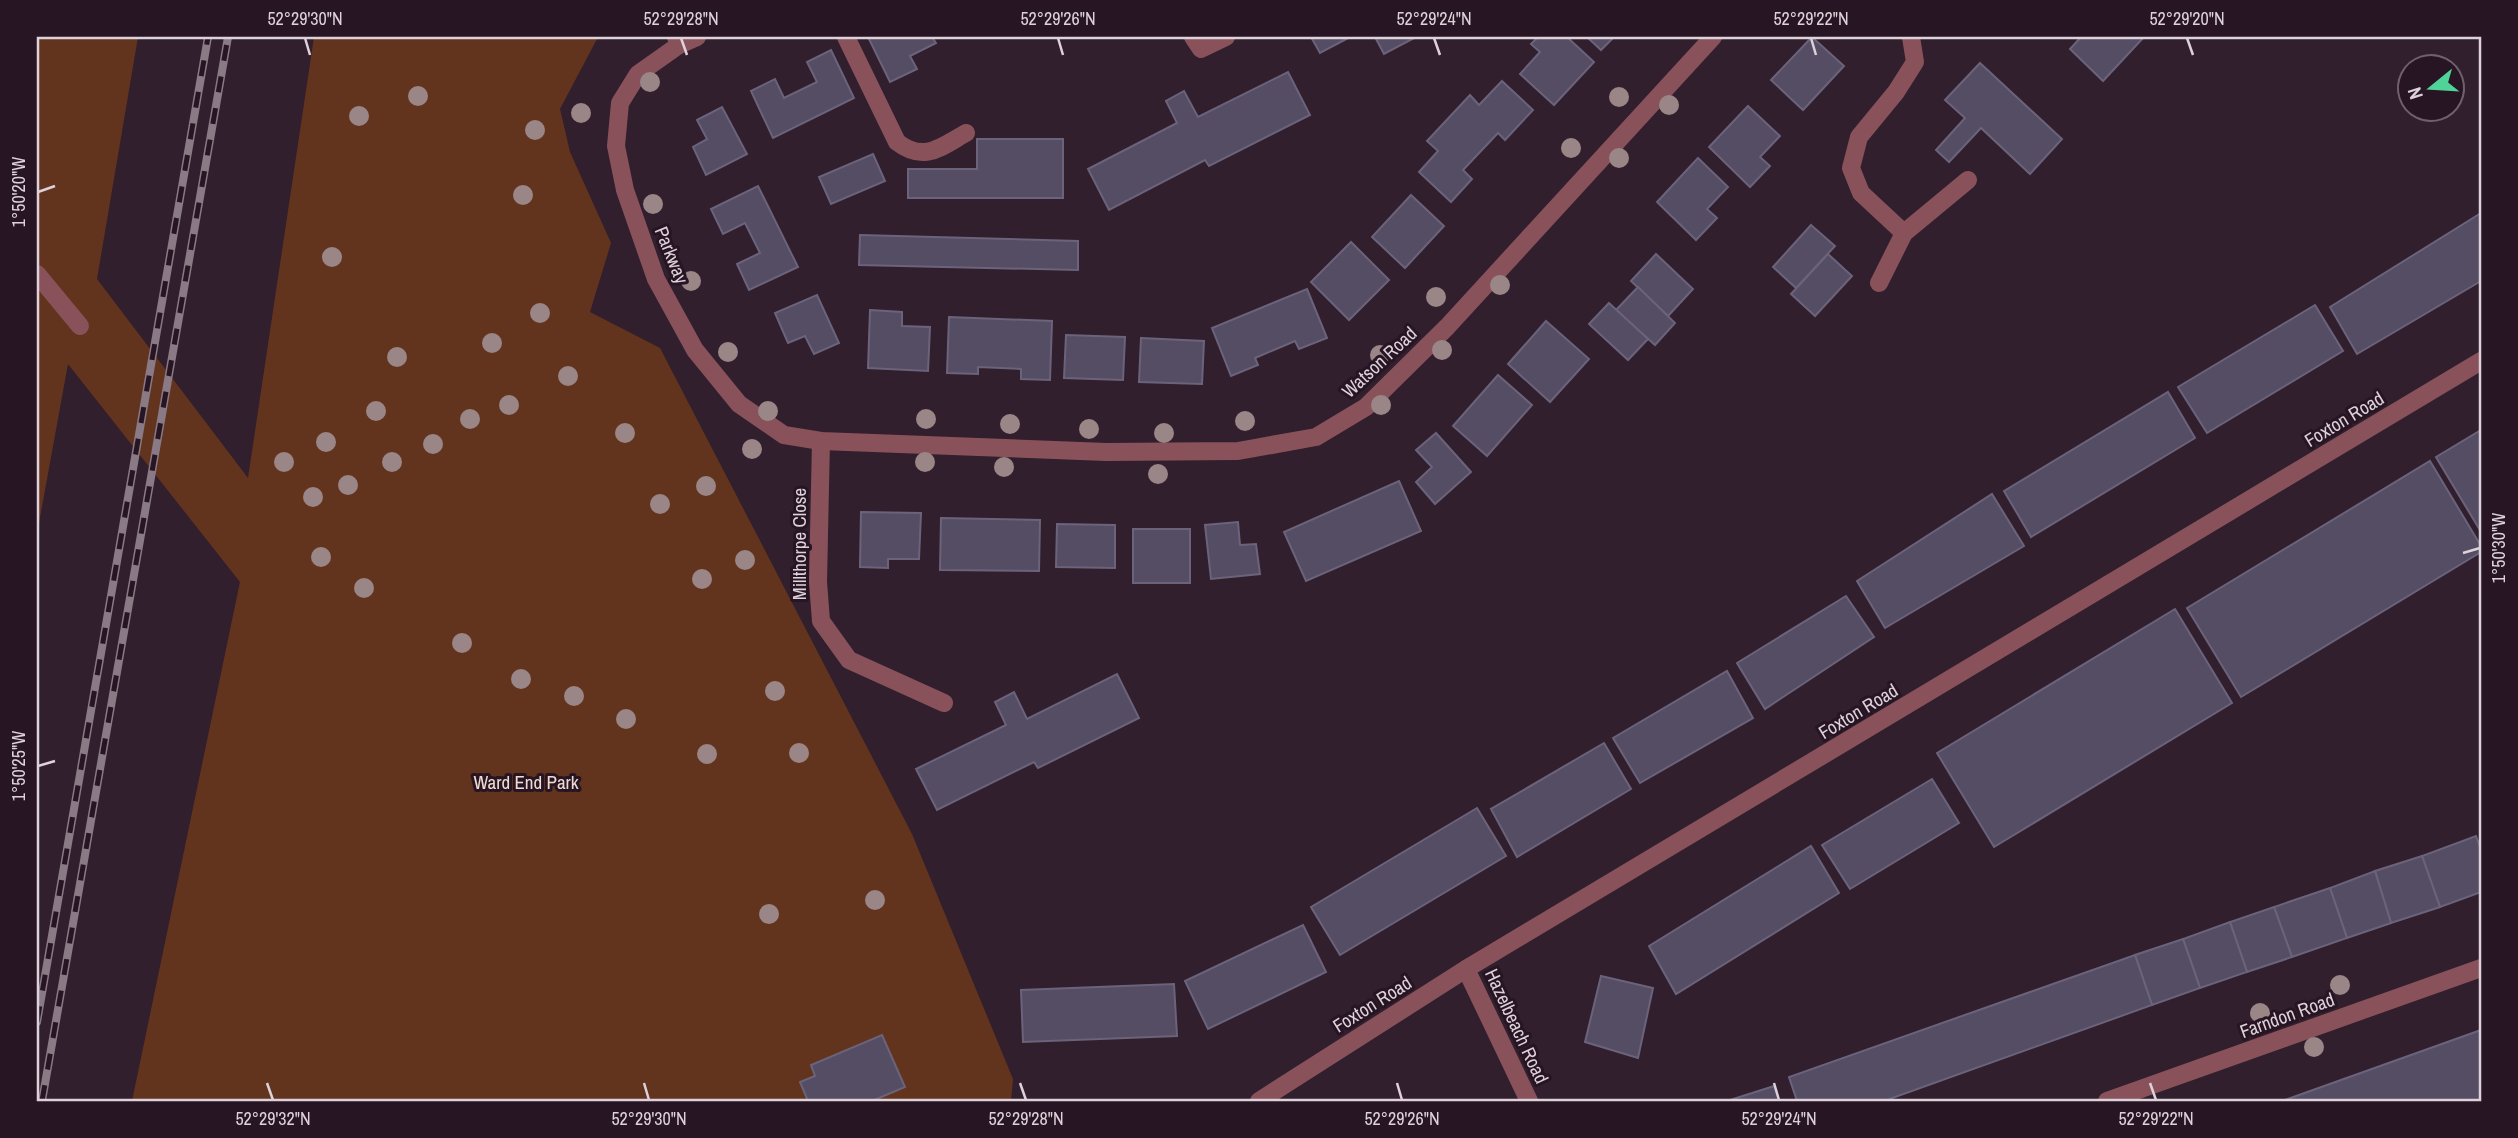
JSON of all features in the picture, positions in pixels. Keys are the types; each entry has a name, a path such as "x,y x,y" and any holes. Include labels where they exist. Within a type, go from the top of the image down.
{"street":[{"name":"Parkway","path":"697,37 678,41 638,74 620,103 616,146 625,190 656,279 695,349 739,404 783,435 821,441"},
{"path":"846,37 897,142 908,151 928,153 966,133"},
{"path":"1193,37 1201,50 1226,37"},
{"name":"Watson Road","path":"821,441 970,448 1238,451 1316,437 1366,407 1447,327 1713,37"},
{"path":"1903,233 1861,192 1851,169 1859,137 1896,92 1915,62 1911,37"},
{"path":"1879,283 1903,233 1968,180"},
{"path":"37,274 80,326"},
{"name":"Foxton Road","path":"1259,1101 1466,970 2481,362"},
{"name":"Millthorpe Close","path":"821,441 818,582 821,621 849,660 944,703"},
{"name":"Farndon Road","path":"2107,1101 2481,968"},
{"name":"Hazelbeach Road","path":"1466,970 1529,1101"}],"green space":[{"name":"Ward End Park","path":"37,37 138,37 97,279 248,478 314,37 598,37 560,109 570,152 611,243 590,312 660,348 912,834 1013,1079 1011,1101 132,1101 240,582 68,364 37,534"}],"building":[{"path":"868,37 932,37 936,43 910,56 917,69 890,82"},
{"path":"1311,37 1350,37 1320,53"},
{"path":"1375,37 1416,37 1384,54"},
{"path":"1538,37 1567,37 1594,62 1554,105 1520,74 1540,52 1531,44"},
{"path":"1587,37 1614,37 1601,50"},
{"path":"1812,37 1844,66 1803,110 1771,80"},
{"path":"2081,37 2144,37 2103,81 2070,49"},
{"path":"831,50 854,98 773,138 751,91 775,79 784,98 817,82 807,62"},
{"path":"1980,63 2062,139 2030,174 1981,128 1949,162 1936,150 1965,118 1945,100"},
{"path":"1288,72 1310,115 1209,166 1205,160 1109,210 1088,169 1177,123 1166,101 1184,91 1198,117"},
{"path":"1502,81 1533,110 1505,140 1498,133 1463,170 1472,179 1451,202 1419,172 1438,151 1427,141 1470,95 1479,105"},
{"path":"1748,106 1780,136 1760,157 1770,166 1750,187 1709,147"},
{"path":"722,107 747,154 706,175 693,147 707,139 697,120"},
{"path":"977,139 1063,139 1063,198 908,198 908,169 977,169"},
{"path":"873,154 885,181 831,204 819,177"},
{"path":"1698,158 1728,187 1707,209 1717,218 1696,240 1657,202"},
{"path":"758,186 798,267 749,290 737,264 760,253 745,223 723,234 711,209"},
{"path":"1411,195 1444,226 1405,268 1372,237"},
{"path":"2481,213 2481,281 2357,354 2330,307"},
{"path":"1811,225 1835,246 1796,288 1773,267"},
{"path":"860,235 1078,241 1078,270 859,265"},
{"path":"1351,242 1389,280 1349,320 1311,282"},
{"path":"1656,254 1693,289 1668,316 1631,281"},
{"path":"1828,254 1852,276 1815,316 1791,294"},
{"path":"1638,287 1675,323 1655,345 1616,310"},
{"path":"1307,289 1327,338 1299,349 1295,341 1255,358 1258,365 1231,376 1212,328"},
{"path":"817,295 839,343 814,354 805,336 788,343 775,313"},
{"path":"1609,303 1648,339 1628,360 1589,324"},
{"path":"2315,305 2343,351 2207,433 2178,387"},
{"path":"870,310 902,312 902,326 930,327 928,371 868,368"},
{"path":"949,317 1052,321 1050,380 1021,379 1021,369 978,367 978,374 947,373"},
{"path":"1546,321 1589,359 1550,402 1508,364"},
{"path":"1066,335 1125,337 1123,380 1064,378"},
{"path":"1141,338 1204,341 1202,384 1139,382"},
{"path":"1498,375 1532,405 1487,456 1453,426"},
{"path":"2168,392 2195,438 2031,537 2004,491"},
{"path":"2481,430 2481,532 2436,457"},
{"path":"1436,433 1471,472 1435,504 1416,482 1432,467 1416,450"},
{"path":"2430,461 2481,546 2481,552 2241,697 2187,608"},
{"path":"1399,481 1421,531 1306,581 1284,532"},
{"path":"1992,494 2024,546 1885,628 1857,581"},
{"path":"861,512 921,513 919,559 888,559 888,568 860,567"},
{"path":"941,518 1040,520 1039,571 940,570"},
{"path":"1238,522 1240,545 1256,544 1260,574 1211,579 1205,525"},
{"path":"1057,524 1115,525 1115,568 1056,567"},
{"path":"1133,529 1190,529 1190,583 1133,583"},
{"path":"1846,596 1874,637 1765,709 1737,663"},
{"path":"2175,609 2232,703 1994,847 1937,753"},
{"path":"1727,671 1753,718 1640,783 1613,738"},
{"path":"1117,674 1139,718 1038,768 1034,762 937,810 916,769 1006,725 995,702 1014,692 1027,719"},
{"path":"1604,743 1631,789 1517,857 1491,809"},
{"path":"1932,779 1959,823 1850,889 1822,845"},
{"path":"1477,808 1506,856 1340,955 1311,907"},
{"path":"2476,836 2481,850 2481,892 2440,907 2422,856"},
{"path":"1811,846 1839,893 1676,994 1649,946"},
{"path":"2422,856 2440,907 2391,923 2375,871"},
{"path":"2375,871 2391,923 2347,938 2330,888"},
{"path":"2330,888 2347,938 2292,957 2274,907"},
{"path":"2274,907 2292,957 2247,972 2230,922"},
{"path":"2230,922 2247,972 2200,988 2183,939"},
{"path":"1303,925 1326,972 1208,1029 1185,981"},
{"path":"2183,939 2200,988 2152,1005 2135,955"},
{"path":"2135,955 2152,1005 1884,1101 1797,1101 1789,1077"},
{"path":"1601,976 1653,988 1638,1058 1585,1042"},
{"path":"1174,984 1177,1036 1023,1042 1021,990"},
{"path":"2481,1030 2481,1101 2282,1101"},
{"path":"882,1035 905,1087 872,1101 808,1101 800,1082 815,1076 811,1065"},
{"path":"1774,1086 1779,1101 1727,1101"}],"railway":[{"path":"37,1022 208,37"},
{"path":"42,1101 228,37"}]}
